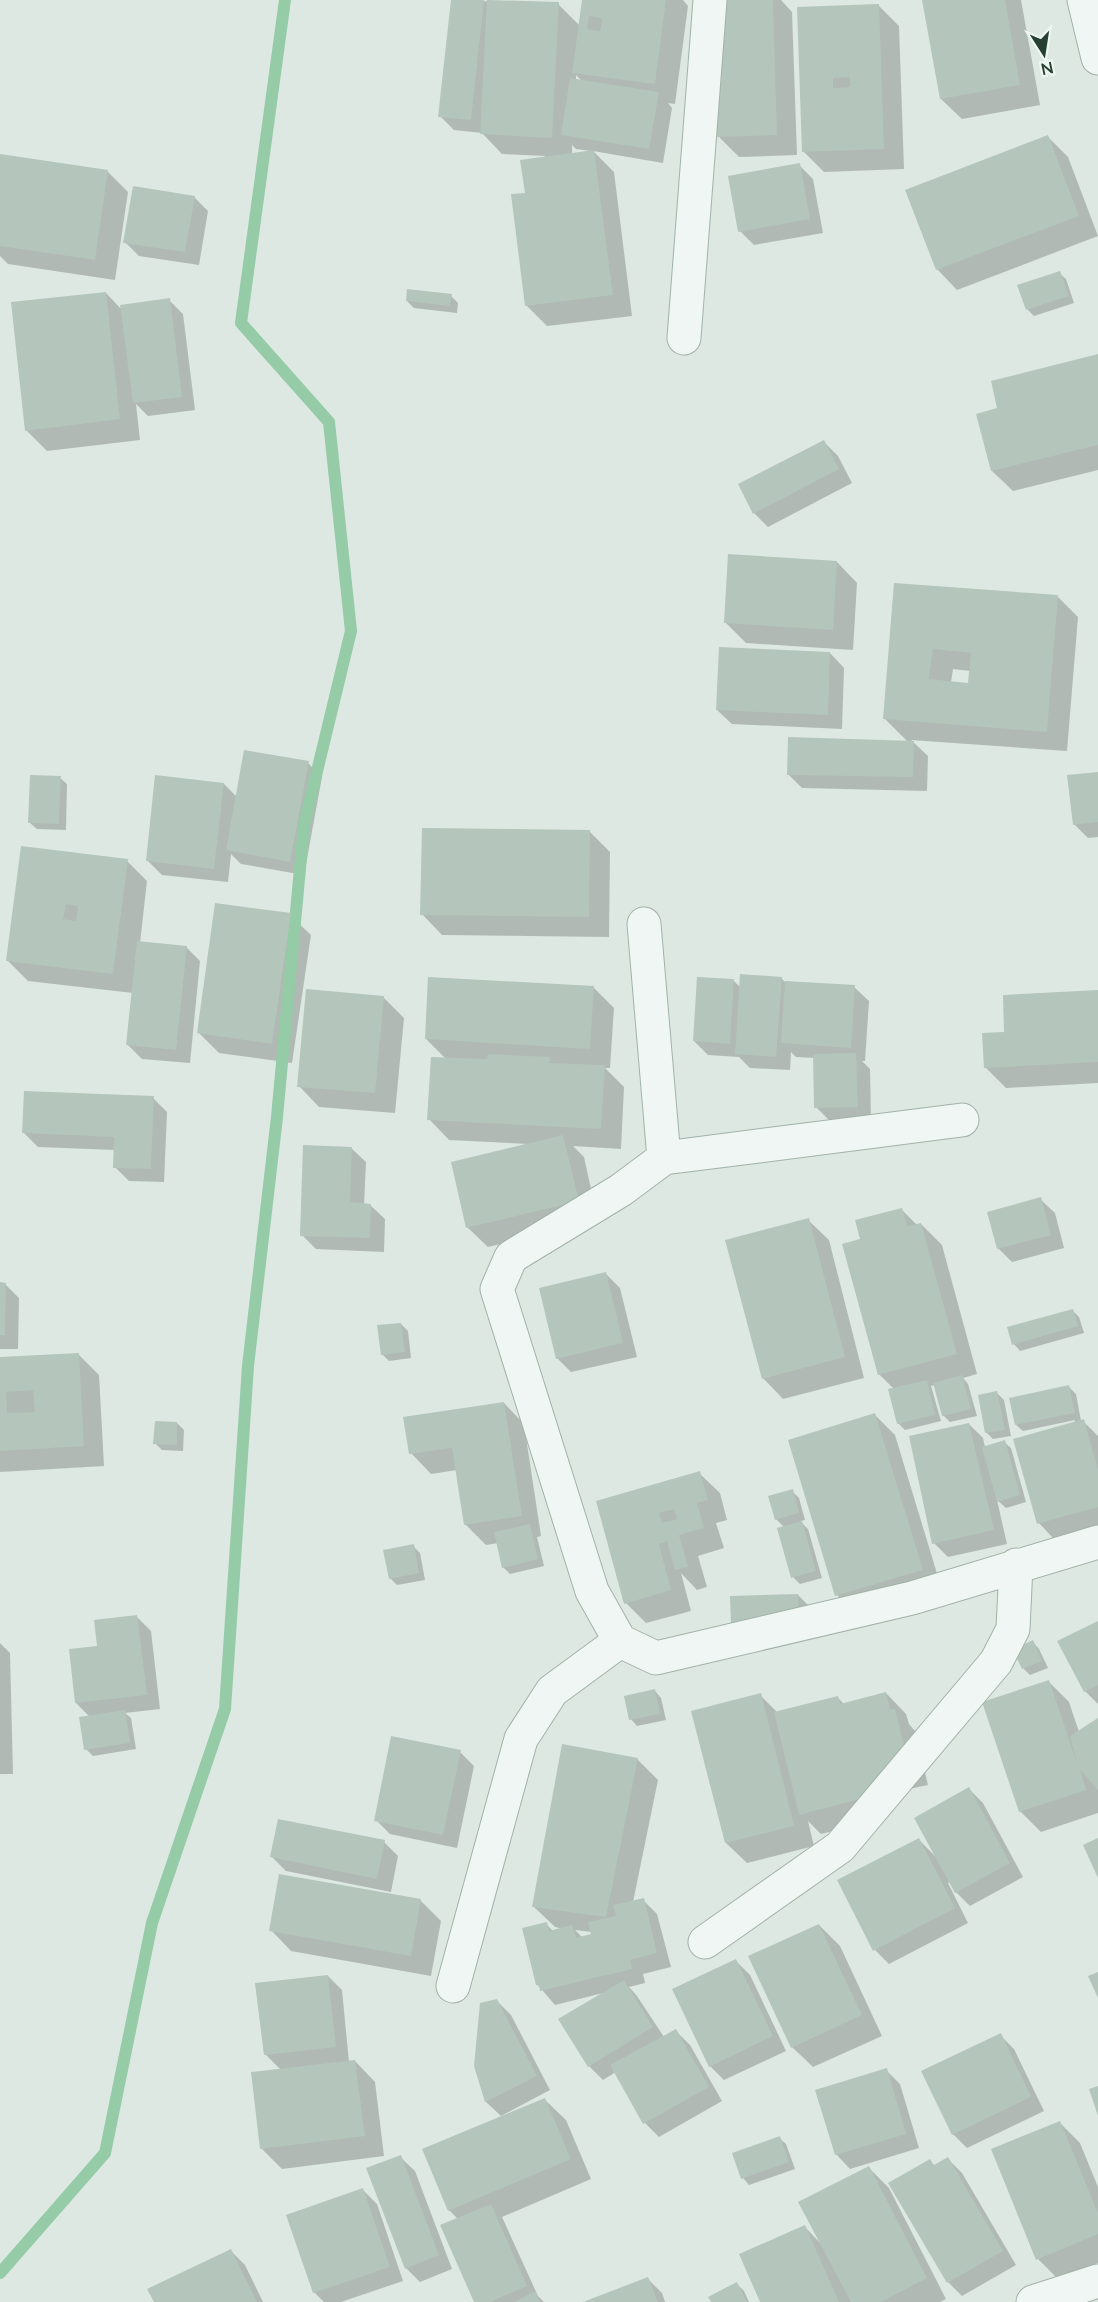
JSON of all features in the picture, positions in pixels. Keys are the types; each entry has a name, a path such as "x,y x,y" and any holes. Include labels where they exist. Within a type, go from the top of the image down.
{"street":[{"path":"684,338 710,0"},
{"path":"1084,0 1098,58"},
{"path":"644,924 663,1158"},
{"path":"962,1120 663,1158 621,1190 511,1257 497,1289 592,1590 620,1641 656,1658 912,1598 1098,1542"},
{"path":"705,1942 840,1847 996,1662 1013,1629 1016,1565"},
{"path":"453,1986 521,1739 552,1691 620,1641"},
{"path":"1033,2302 1098,2281"}],"building":[{"path":"451,0 484,0 471,120 438,117"},
{"path":"487,0 559,2 552,138 480,134"},
{"path":"582,0 666,0 655,84 572,73","holes":["589,16 602,18 600,31 587,29"]},
{"path":"713,0 773,0 777,135 717,137"},
{"path":"922,0 1005,0 1020,85 940,99"},
{"path":"879,4 884,149 802,152 797,7","holes":["850,77 850,87 833,88 833,78"]},
{"path":"570,78 659,92 649,149 561,135"},
{"path":"1048,135 1079,216 936,270 905,190"},
{"path":"594,150 613,295 525,306 511,194 525,193 520,160"},
{"path":"0,154 108,170 95,260 0,246"},
{"path":"800,163 810,219 738,232 728,176"},
{"path":"133,186 195,196 185,252 123,243"},
{"path":"1060,271 1069,296 1026,310 1017,285"},
{"path":"407,289 452,294 450,306 406,301"},
{"path":"106,292 120,419 25,431 11,302"},
{"path":"170,298 182,397 133,403 120,305"},
{"path":"1098,354 1098,445 991,471 976,414 997,408 991,381"},
{"path":"824,440 839,469 753,514 738,484"},
{"path":"728,554 837,561 833,630 724,623"},
{"path":"894,583 1058,595 1047,732 883,719","holes":["933,649 971,653 968,683 929,679"]},
{"path":"719,647 830,652 828,715 716,710"},
{"path":"788,737 914,741 913,777 787,775"},
{"path":"244,750 309,761 290,862 226,850"},
{"path":"1098,772 1098,822 1073,825 1067,775"},
{"path":"30,775 61,776 59,824 28,823"},
{"path":"155,775 224,783 214,869 146,861"},
{"path":"422,828 590,830 589,917 420,915"},
{"path":"21,846 128,859 113,974 6,961","holes":["66,904 78,906 76,921 63,919"]},
{"path":"215,903 291,913 272,1044 197,1033"},
{"path":"137,941 187,946 176,1050 126,1045"},
{"path":"740,974 782,977 776,1057 735,1054"},
{"path":"428,977 594,986 590,1049 425,1039"},
{"path":"697,977 734,979 730,1044 693,1041"},
{"path":"785,981 855,985 851,1048 781,1043"},
{"path":"306,989 384,996 375,1093 297,1087"},
{"path":"1098,990 1098,1062 984,1068 982,1033 1004,1032 1003,995"},
{"path":"856,1053 858,1107 814,1108 813,1054"},
{"path":"488,1054 550,1057 549,1063 605,1065 601,1129 427,1120 431,1057 487,1059"},
{"path":"24,1091 154,1096 151,1169 113,1168 114,1137 22,1133"},
{"path":"563,1135 579,1201 466,1228 451,1162"},
{"path":"303,1145 352,1147 350,1202 371,1204 370,1238 300,1236"},
{"path":"1041,1197 1051,1235 997,1249 987,1212"},
{"path":"902,1208 907,1226 921,1223 957,1354 878,1375 842,1244 860,1239 855,1220"},
{"path":"809,1218 845,1357 762,1379 725,1240"},
{"path":"606,1272 623,1343 556,1359 539,1288"},
{"path":"0,1282 6,1283 5,1335 0,1335"},
{"path":"1073,1309 1078,1326 1012,1345 1007,1327"},
{"path":"401,1323 405,1352 381,1355 377,1325"},
{"path":"79,1353 84,1446 0,1451 0,1357","holes":["33,1390 35,1412 7,1413 6,1392"]},
{"path":"962,1375 971,1409 942,1416 933,1383"},
{"path":"927,1380 935,1415 897,1424 888,1389"},
{"path":"1069,1385 1075,1413 1015,1425 1009,1398"},
{"path":"997,1391 1005,1430 985,1433 978,1395"},
{"path":"504,1402 522,1516 464,1525 452,1448 409,1454 403,1417"},
{"path":"875,1413 923,1570 835,1596 788,1440"},
{"path":"1084,1419 1098,1470 1098,1507 1037,1524 1013,1439"},
{"path":"155,1421 177,1422 177,1445 153,1444"},
{"path":"969,1423 994,1530 932,1544 909,1436"},
{"path":"1005,1440 1020,1495 997,1502 982,1447"},
{"path":"700,1471 708,1500 697,1503 704,1528 679,1535 688,1567 675,1570 667,1541 659,1544 671,1590 624,1604 596,1501","holes":["674,1509 677,1519 662,1523 659,1513"]},
{"path":"793,1489 799,1513 775,1520 768,1496"},
{"path":"802,1521 816,1571 791,1578 777,1528"},
{"path":"530,1524 538,1559 502,1568 494,1532"},
{"path":"414,1544 419,1573 389,1579 383,1550"},
{"path":"798,1594 799,1621 731,1623 730,1596"},
{"path":"137,1615 147,1695 75,1703 69,1649 97,1646 94,1620"},
{"path":"1098,1621 1098,1685 1084,1692 1057,1641"},
{"path":"1033,1640 1042,1661 1022,1669 1013,1650"},
{"path":"1049,1680 1077,1763 1070,1736 1098,1718 1098,1790 1080,1770 1086,1790 1019,1812 982,1702"},
{"path":"655,1689 660,1714 629,1720 624,1696"},
{"path":"886,1692 890,1709 895,1709 905,1750 864,1798 799,1815 774,1712 838,1696 840,1704"},
{"path":"761,1693 794,1826 725,1843 691,1711"},
{"path":"125,1710 130,1743 84,1750 79,1717"},
{"path":"391,1736 461,1750 443,1835 374,1821"},
{"path":"562,1744 638,1758 606,1917 532,1907"},
{"path":"969,1787 1010,1863 955,1893 914,1818"},
{"path":"278,1819 385,1840 377,1879 270,1857"},
{"path":"919,1838 955,1908 873,1951 837,1880"},
{"path":"1098,1838 1098,1878 1083,1845"},
{"path":"279,1874 421,1899 411,1956 269,1931"},
{"path":"644,1898 657,1953 630,1960 632,1969 540,1991 539,1985 536,1985 522,1928 547,1922 549,1931 572,1925 576,1938 591,1934 588,1922 616,1916 613,1905"},
{"path":"819,1924 862,2015 791,2048 748,1956"},
{"path":"736,1959 773,2036 709,2067 672,1989"},
{"path":"1098,1972 1098,1998 1088,1976"},
{"path":"328,1975 336,2047 264,2055 255,1983"},
{"path":"624,1980 653,2027 588,2067 558,2019"},
{"path":"497,1999 537,2076 485,2102 474,2066 480,2003"},
{"path":"676,2029 709,2087 643,2124 610,2065"},
{"path":"1001,2033 1031,2097 952,2135 921,2071"},
{"path":"355,2060 365,2136 260,2149 251,2072"},
{"path":"887,2068 906,2134 835,2155 815,2090"},
{"path":"1098,2086 1098,2116 1089,2089"},
{"path":"545,2098 571,2159 448,2211 422,2149"},
{"path":"1060,2121 1098,2213 1098,2234 1036,2260 991,2149"},
{"path":"780,2136 789,2162 741,2179 732,2153"},
{"path":"401,2155 439,2255 405,2269 366,2168"},
{"path":"948,2157 1003,2251 947,2283 888,2183 930,2159 934,2165"},
{"path":"869,2166 927,2278 881,2302 851,2302 798,2202"},
{"path":"363,2188 390,2267 313,2293 286,2215"},
{"path":"491,2204 527,2286 490,2302 474,2302 440,2225"},
{"path":"805,2225 839,2302 760,2302 739,2254"},
{"path":"231,2249 257,2302 154,2302 147,2289"},
{"path":"648,2277 658,2302 583,2302"},
{"path":"737,2282 747,2302 711,2302 708,2297"},
{"path":"535,2291 540,2302 514,2302"}],"waterway":[{"path":"0,2273 105,2153 152,1923 225,1709 248,1366 277,1117 304,825 351,631 329,422 241,323 285,0"}]}
